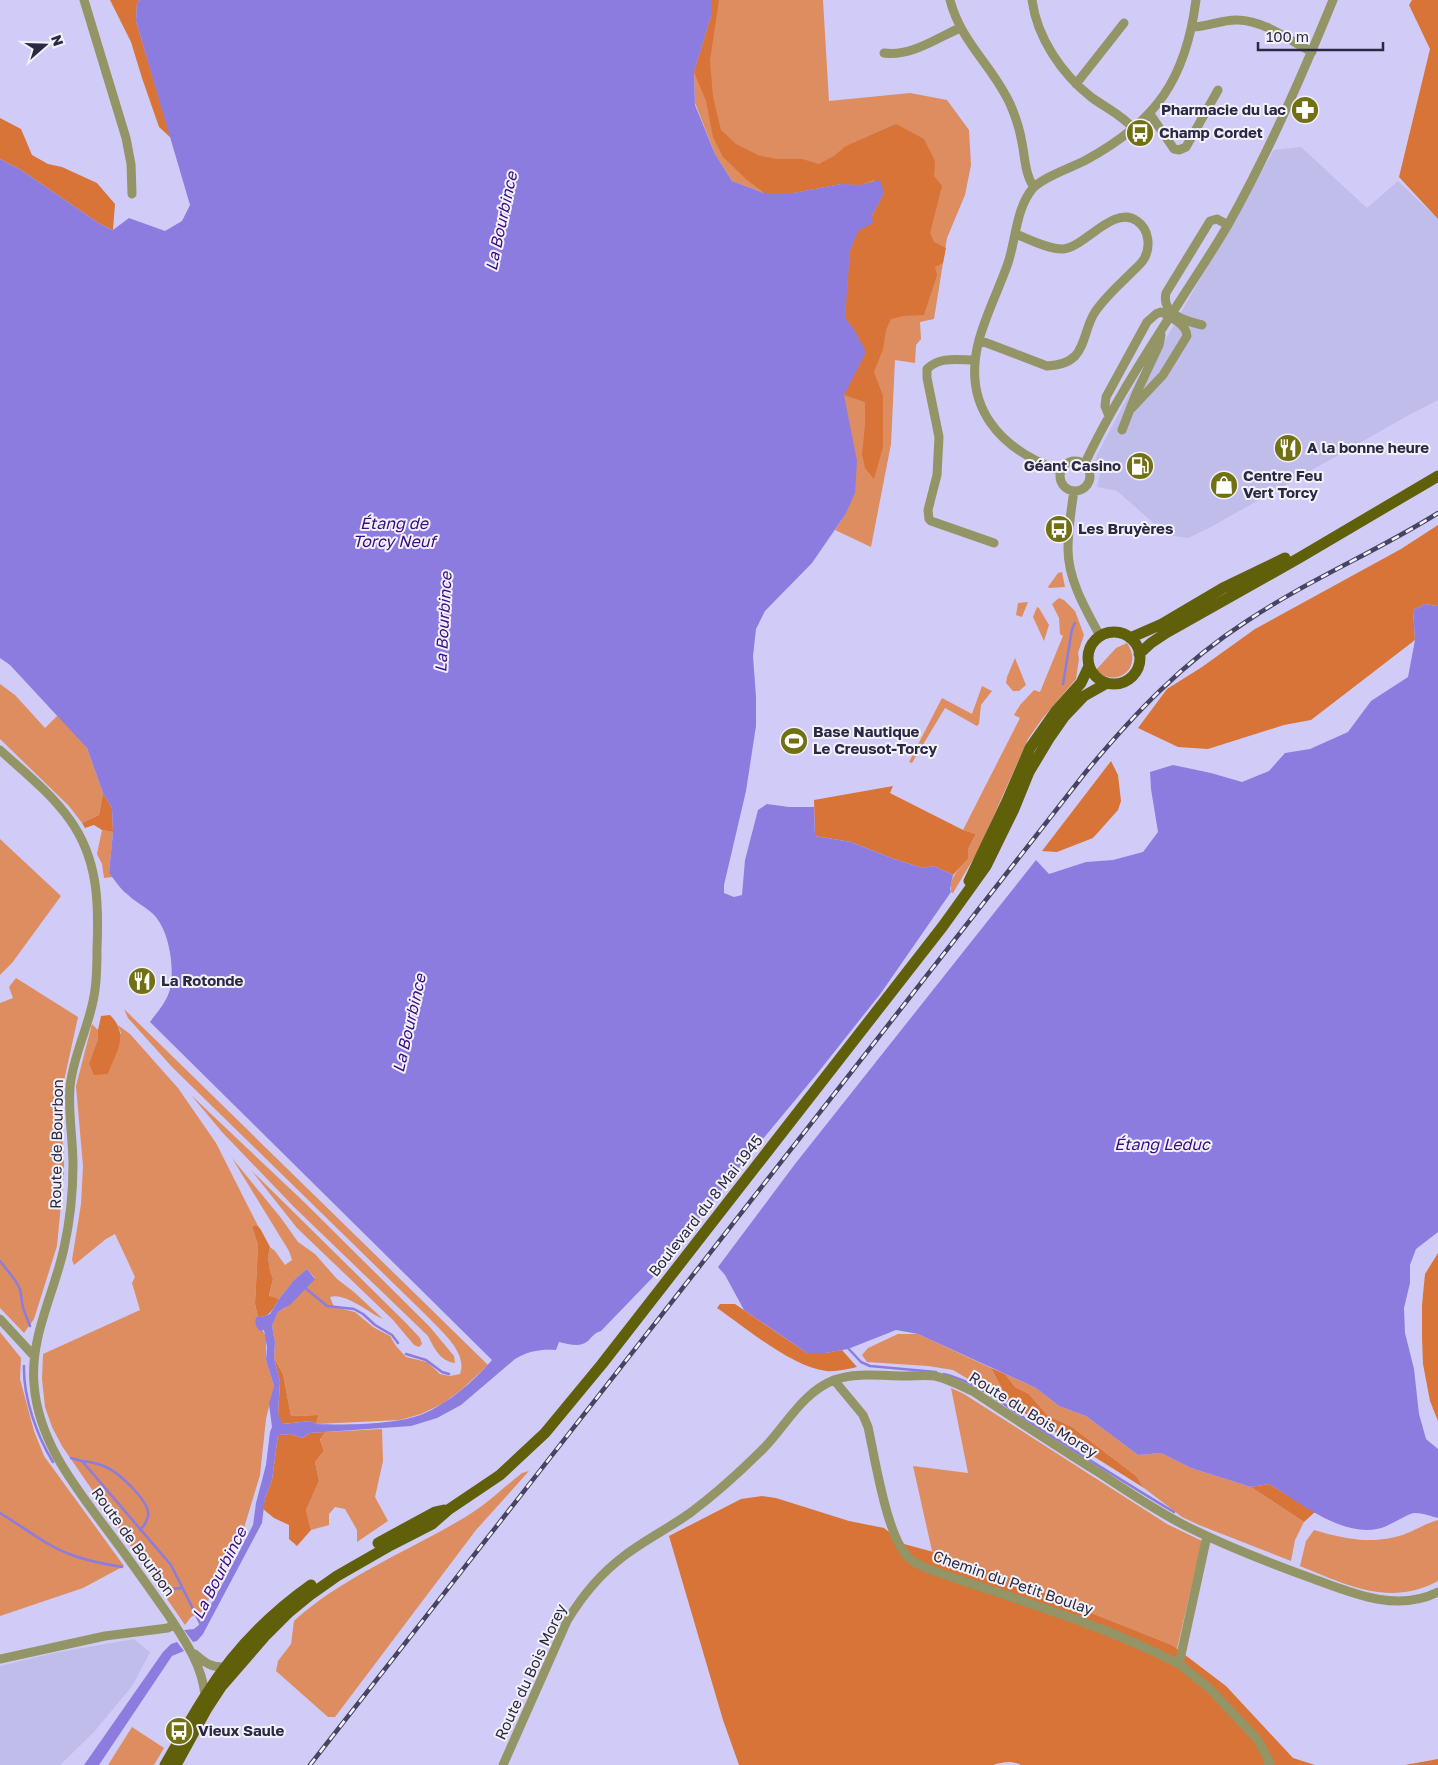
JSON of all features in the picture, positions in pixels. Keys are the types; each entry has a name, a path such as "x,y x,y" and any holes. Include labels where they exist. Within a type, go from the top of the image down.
{"main road":[{"path":"1139,654 1166,633 1300,558 1438,476"},
{"path":"1130,638 1162,624 1223,588 1346,529"},
{"path":"1115,632 1130,638 1138,648 1139,654 1139,663 1131,678 1115,684 1107,683 1093,674 1088,658 1093,642 1100,636 1115,632"},
{"name":"Boulevard du 8 Mai 1945","path":"963,896 1030,748 1056,711 1081,683 1089,666"},
{"name":"Boulevard du 8 Mai 1945","path":"176,1765 206,1710 221,1688 248,1655 283,1619 310,1595 337,1576 432,1524 448,1510 500,1475 545,1433 602,1364 925,950 986,866 1014,809 1029,772 1050,737 1064,717 1084,696 1107,683"},
{"name":"Boulevard du 8 Mai 1945","path":"166,1765 206,1695 226,1667 268,1620 309,1586 344,1563 435,1512 448,1510"}],"street":[{"path":"84,0 126,138 131,164 132,194"},
{"path":"950,0 960,28 968,42 1002,87 1011,107 1018,127 1027,171 1034,187"},
{"path":"1032,0 1037,20 1058,62 1076,84 1090,96 1124,118 1134,129"},
{"path":"1061,472 1012,446 993,428 985,416 978,400 975,360 979,340 1008,263 1021,210 1034,187 1108,148 1134,129 1150,114 1170,86 1181,64 1193,27 1196,0"},
{"path":"1084,465 1124,388 1228,224 1259,165 1312,52 1333,0"},
{"path":"1193,27 1237,20 1256,23 1312,52"},
{"path":"1076,84 1124,23"},
{"path":"884,53 908,52 960,28"},
{"path":"1150,114 1174,149 1179,150 1186,147 1218,90"},
{"path":"979,340 1047,366 1068,362 1080,350 1090,321 1102,302 1144,260 1148,250 1146,233 1142,226 1136,220 1128,218 1110,221 1072,247 1062,250 1016,234"},
{"path":"1202,325 1178,317 1168,308 1164,301 1166,293 1210,221 1217,219 1228,224"},
{"path":"1109,416 1105,406 1106,397 1147,322 1161,312 1183,325 1187,336 1163,375 1131,409"},
{"path":"1122,430 1159,345 1167,321"},
{"path":"975,360 937,361 927,369 927,378 939,428 937,475 928,515 931,521 994,543"},
{"path":"1071,462 1080,462 1084,465 1090,475 1088,483 1082,489 1074,491 1067,488 1062,482 1061,472 1071,462"},
{"path":"1074,491 1068,550 1070,566 1076,588 1100,636"},
{"name":"Route de Bourbon","path":"0,750 55,801 70,819 87,850 98,894 98,944 94,997 73,1066 70,1086 73,1166 70,1211 59,1271 40,1323 34,1356 34,1387 41,1418 51,1447 75,1486 181,1634 201,1672 206,1695"},
{"path":"0,1319 34,1356"},
{"name":"Route du Bois Morey","path":"503,1765 564,1628 578,1603 589,1589 624,1556 689,1514 729,1482 820,1387 834,1380 847,1377 934,1376 952,1381 974,1392 1131,1494 1180,1523 1207,1536 1359,1596 1407,1602 1422,1599 1438,1592"},
{"name":"Chemin du Petit Boulay","path":"834,1380 864,1415 890,1525 897,1542 910,1558 931,1570 1104,1630 1144,1646 1178,1664 1208,1688 1258,1740 1270,1763 1268,1765"},
{"path":"1178,1664 1207,1536"},
{"path":"0,1659 96,1638 168,1628 174,1624"},
{"name":"Route de Bourbon","path":"191,1650 206,1664 216,1668 226,1667"}],"shaded area":[{"path":"110,0 141,0 137,2 136,21 171,138 159,127 131,42"},
{"path":"711,0 823,0 829,101 910,93 947,100 969,130 971,165 965,195 947,238 934,319 920,322 921,339 916,345 915,363 895,360 891,444 871,547 835,530 845,515 841,184 793,193 764,193 732,181 715,154 695,103 694,72 711,16"},
{"path":"711,0 719,0 710,60 713,97 721,130 736,144 760,156 777,159 802,159 819,164 834,156 846,146 896,124 924,139 935,161 934,176 942,186 930,233 934,242 946,248 943,263 935,267 937,275 924,315 903,316 891,319 886,330 883,349 874,372 883,396 883,447 874,479 865,468 862,454 865,402 844,395 866,352 855,331 845,318 850,251 858,231 872,217 884,193 874,180 860,185 841,184 793,193 764,193 723,157 713,137 706,101 694,72 711,16"},
{"path":"1412,0 1438,0 1438,219 1399,177 1430,49 1409,5"},
{"path":"0,118 21,129 32,155 48,164 62,167 97,183 115,204 113,230 100,224 21,170 0,159"},
{"path":"1301,147 1367,208 1398,181 1438,219 1438,400 1211,527 1188,538 1173,536 1158,527 1117,491 1097,487 1100,474 1094,464 1137,379 1156,356 1274,150"},
{"path":"1438,525 1438,606 1425,604 1413,610 1415,640 1311,720 1284,725 1208,749 1178,747 1138,728 1167,689 1202,667 1255,629 1401,549"},
{"path":"1062,572 1065,587 1049,588 1058,573"},
{"path":"1059,598 1064,600 1075,611 1084,635 1078,653 1076,679 1042,719 1028,739 978,851 953,893 951,892 951,887 953,878 968,859 968,849 976,834 963,830 1020,718 1014,715 1020,705 1034,690 1040,692 1063,636 1060,634 1059,618 1052,604"},
{"path":"1028,602 1022,617 1016,615 1018,603"},
{"path":"1037,607 1049,625 1044,641 1033,617"},
{"path":"1127,643 1132,660 1126,673 1120,677 1112,678 1104,676 1096,670 1116,648"},
{"path":"1015,658 1026,685 1019,691 1013,691 1006,683"},
{"path":"0,684 15,695 45,728 58,715 87,748 103,793 99,815 82,823 69,806 0,739"},
{"path":"982,686 992,691 981,705 979,724 977,726 945,708 912,763 909,762 942,698 972,714"},
{"path":"1111,761 1118,775 1121,801 1118,810 1093,838 1057,852 1042,851"},
{"path":"893,786 890,793 963,830 976,834 968,849 968,859 953,875 934,866 923,868 894,859 851,842 815,836 814,800"},
{"path":"103,793 112,808 113,832 102,830 94,825 85,828 82,823 99,815"},
{"path":"102,830 113,832 109,873 113,877 104,878 102,864 97,854"},
{"path":"0,839 61,896 12,963 0,975"},
{"path":"16,978 78,1017 62,1090 57,1094 64,1153 64,1173 57,1246 34,1319 24,1333 0,1308 0,1003 13,998 9,987"},
{"path":"124,1009 488,1365 460,1391 442,1404 421,1414 400,1420 316,1424 317,1415 291,1416 283,1374 274,1358 275,1342 272,1326 278,1312 285,1308 315,1278 307,1269 294,1280 279,1299 269,1297 273,1279 268,1257 270,1247 285,1265 292,1260 289,1251 232,1158 298,1242 315,1254 337,1279 383,1319 343,1297 330,1297 334,1307 355,1312 373,1327 390,1336 406,1357 427,1362 440,1374 450,1376 460,1374 462,1366 460,1358 447,1337 430,1319 173,1068 128,1018"},
{"path":"110,1015 119,1029 120,1043 108,1074 94,1075 89,1063 98,1039 101,1016"},
{"path":"92,1024 98,1030 98,1039 89,1063 121,1033 118,1025 130,1034 178,1088 216,1143 258,1226 252,1227 258,1245 255,1304 258,1317 256,1317 266,1337 266,1360 274,1386 266,1419 260,1475 244,1528 219,1572 215,1587 203,1611 191,1617 185,1625 62,1446 52,1427 45,1407 42,1379 43,1354 140,1310 132,1283 135,1277 115,1234 74,1265 72,1260 81,1204 83,1166 76,1086"},
{"path":"191,1095 303,1201 429,1326 454,1356 455,1363 441,1357 428,1336 294,1207 222,1132"},
{"path":"251,1170 406,1323 420,1338 422,1344 419,1347 414,1345 393,1320 297,1228"},
{"path":"255,1225 261,1230 270,1247 268,1257 273,1279 269,1296 279,1299 269,1314 262,1317 258,1317 255,1304 258,1245 252,1227"},
{"path":"1438,1253 1438,1421 1430,1401 1423,1364 1422,1305 1425,1274"},
{"path":"720,1304 735,1304 807,1353 825,1353 842,1350 857,1367 838,1371 826,1371 799,1362 784,1355 717,1308"},
{"path":"0,1332 21,1358 20,1379 34,1431 44,1456 124,1566 83,1588 0,1616"},
{"path":"898,1334 918,1334 991,1368 1010,1404 953,1370 928,1366 867,1362 862,1355 868,1348"},
{"path":"274,1358 283,1374 291,1416 318,1415 316,1424 311,1421 281,1424 278,1414 280,1382"},
{"path":"991,1368 1005,1374 1015,1387 1029,1394 1047,1415 1072,1427 1136,1476 1144,1488 1010,1404"},
{"path":"1005,1374 1036,1388 1059,1406 1086,1416 1138,1455 1161,1453 1191,1468 1251,1487 1304,1522 1295,1540 1291,1561 1182,1517 1144,1488 1136,1476 1072,1427 1047,1415 1029,1394 1015,1387"},
{"path":"951,1388 964,1394 1167,1524 1202,1541 1177,1649 1172,1645 994,1571 962,1563 932,1551 913,1466 968,1473"},
{"path":"382,1429 383,1461 375,1497 388,1521 357,1542 357,1530 345,1509 335,1507 329,1514 329,1525 311,1530 306,1510 319,1481 315,1462 324,1451 320,1438 325,1432"},
{"path":"325,1432 320,1439 324,1451 315,1462 319,1481 306,1510 311,1530 297,1546 289,1539 289,1525 274,1518 263,1509 272,1480 278,1435 291,1434 302,1438 310,1433"},
{"path":"529,1471 476,1530 335,1717 328,1717 276,1671 278,1661 291,1644 294,1621 313,1605 355,1577 467,1516 522,1473"},
{"path":"1269,1484 1315,1512 1304,1522 1251,1487"},
{"path":"762,1496 776,1498 849,1521 884,1528 904,1544 941,1554 962,1563 994,1571 1172,1645 1226,1686 1293,1758 1315,1765 1021,1765 1007,1762 993,1765 739,1765 723,1720 669,1536 741,1499"},
{"path":"1438,1520 1438,1581 1420,1589 1385,1593 1368,1590 1334,1580 1300,1566 1306,1541 1314,1530 1344,1538 1374,1540 1401,1536"},
{"path":"134,1639 150,1652 133,1685 94,1732 60,1765 0,1765 0,1666 54,1653"},
{"path":"132,1727 164,1748 154,1765 108,1765"},
{"path":"1438,1759 1438,1765 1405,1765"}],"water":[{"name":"Étang de Torcy Neuf","path":"141,0 711,0 711,16 694,72 695,105 715,154 732,181 764,193 793,193 841,184 860,185 880,180 884,193 872,216 873,223 858,231 850,251 845,318 855,331 866,352 844,395 857,461 855,493 845,515 812,563 765,611 756,629 753,656 756,726 746,791 724,885 724,893 734,897 742,895 745,860 758,810 767,804 789,807 814,807 815,836 851,842 894,859 923,868 934,866 953,875 951,892 881,993 743,1163 657,1273 601,1331 582,1344 574,1345 559,1342 556,1350 535,1351 520,1356 461,1405 437,1418 411,1426 310,1433 302,1438 291,1434 278,1435 272,1480 265,1498 262,1523 203,1634 197,1641 193,1642 184,1630 194,1629 200,1624 253,1525 256,1503 266,1465 272,1427 269,1404 274,1386 266,1360 267,1347 264,1330 260,1331 257,1328 256,1317 270,1314 294,1280 307,1269 315,1279 291,1304 278,1312 272,1326 275,1342 274,1358 280,1382 278,1413 282,1424 311,1421 316,1424 370,1424 412,1418 433,1409 452,1397 469,1384 492,1360 150,1022 162,1007 170,989 171,959 163,928 152,913 124,892 109,873 113,832 112,808 103,793 87,748 10,665 0,658 0,159 21,170 100,224 113,230 129,218 165,231 182,221 190,205 136,21 137,2"},
{"name":"Étang Leduc","path":"1425,604 1438,606 1438,1232 1416,1249 1410,1265 1410,1283 1404,1308 1405,1333 1414,1369 1419,1414 1426,1439 1438,1449 1438,1518 1415,1513 1387,1526 1363,1530 1334,1523 1269,1484 1251,1487 1191,1468 1161,1453 1138,1455 1086,1416 1059,1406 1036,1388 918,1334 896,1330 848,1349 825,1353 807,1353 744,1310 725,1275 718,1267 795,1164 1036,860 1049,874 1086,862 1113,860 1143,852 1158,832 1150,772 1173,765 1242,782 1269,771 1285,753 1310,749 1348,732 1371,701 1408,677 1415,640 1413,610"},
{"path":"177,1642 184,1651 172,1656 99,1765 84,1765 163,1652 171,1644"}],"waterway":[{"path":"1063,684 1072,629 1075,623"},
{"path":"0,1261 20,1289 23,1308 30,1326"},
{"path":"304,1287 327,1306 354,1309 363,1314 375,1325 392,1335 398,1343"},
{"path":"847,1347 861,1362 870,1366 936,1372"},
{"path":"406,1354 426,1360 442,1372 449,1374"},
{"path":"24,1366 24,1378 32,1416 53,1462"},
{"path":"944,1374 968,1383 991,1395 1034,1425 1174,1512"},
{"name":"La Bourbince","path":"71,1458 82,1461 171,1565 201,1625"},
{"path":"83,1461 101,1465 112,1470 133,1488 148,1510 147,1520 140,1530"},
{"path":"0,1513 62,1551 90,1561 122,1567"},
{"path":"157,1585 168,1589 182,1588"}],"railway":[{"path":"310,1765 1085,773 1122,730 1180,672 1223,637 1294,592 1391,541 1438,513"}],"place":[{"name":"Pharmacie du lac","path":"1305,110"},
{"name":"Champ Cordet","path":"1140,133"},
{"name":"A la bonne heure","path":"1288,448"},
{"name":"Géant Casino","path":"1140,466"},
{"name":"Centre Feu Vert Torcy","path":"1224,485"},
{"name":"Les Bruyères","path":"1059,529"},
{"name":"Base Nautique Le Creusot-Torcy","path":"794,741"},
{"name":"La Rotonde","path":"142,981"},
{"name":"Vieux Saule","path":"179,1731"}]}
